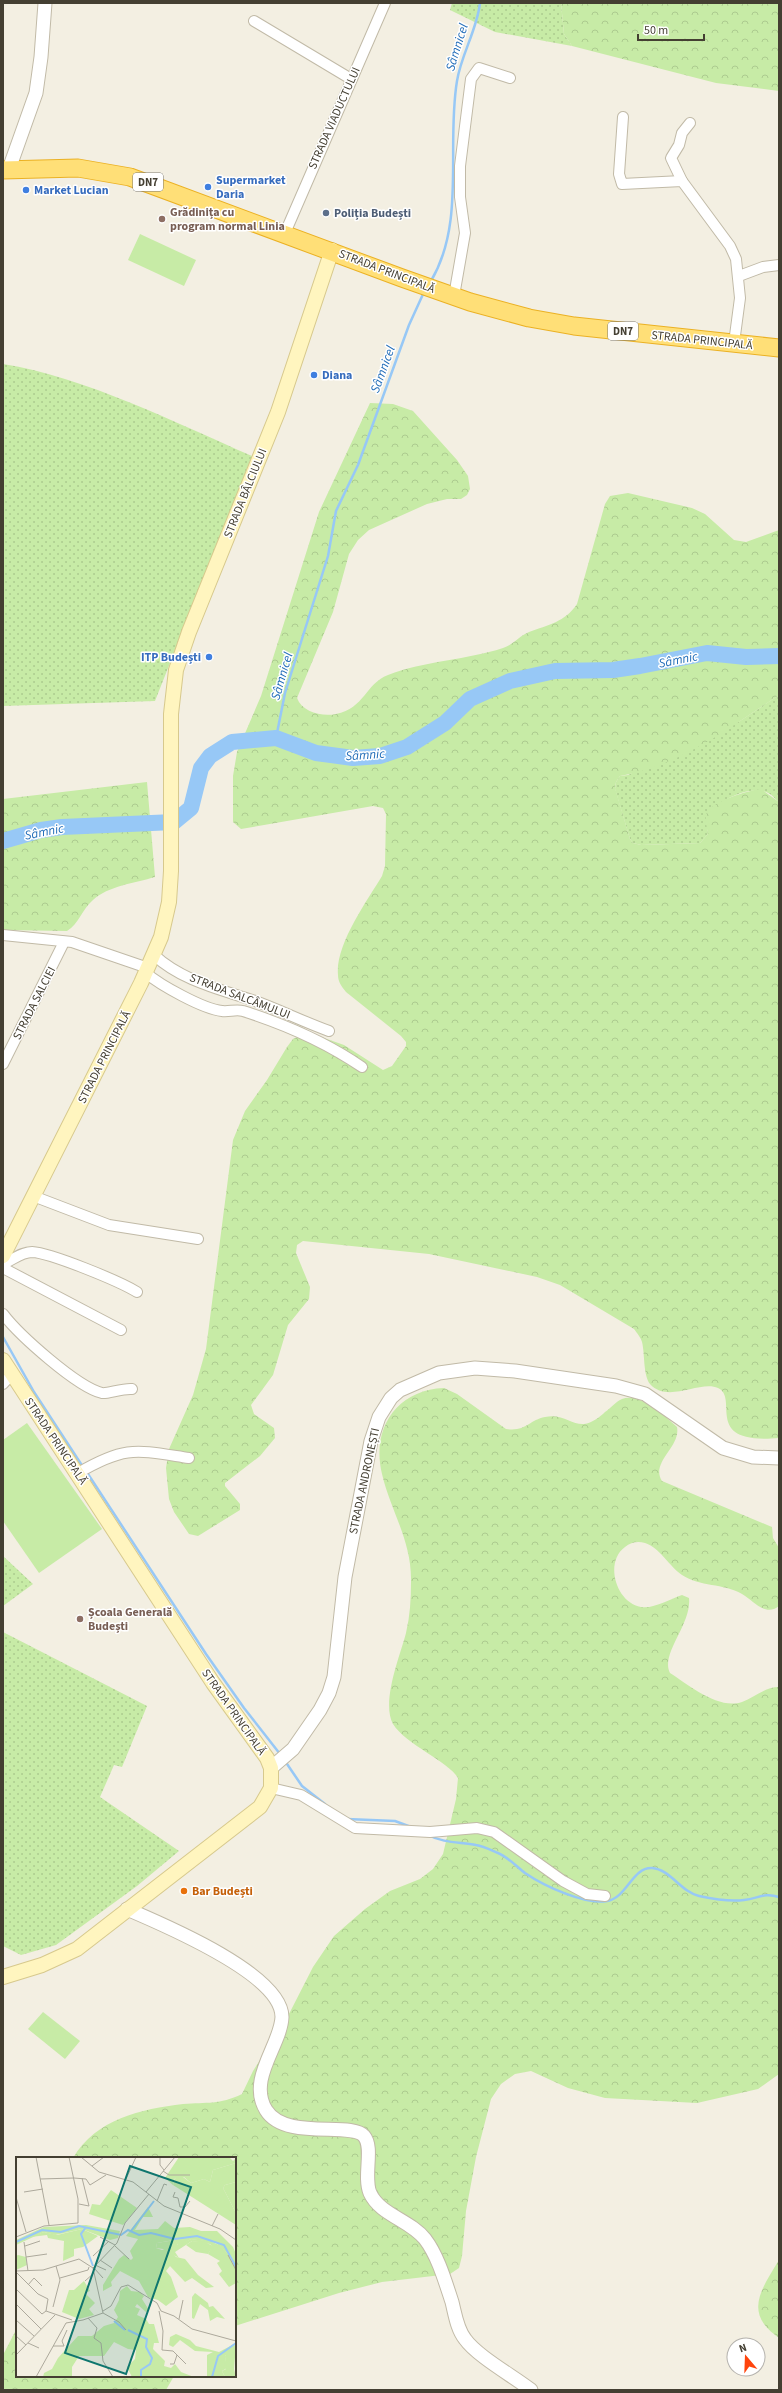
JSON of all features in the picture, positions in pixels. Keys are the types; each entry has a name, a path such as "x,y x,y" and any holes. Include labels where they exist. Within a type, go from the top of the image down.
{"highway":[{"name":"STRADA PRINCIPALĂ","path":"6,169 78,168 123,175 159,186 332,250 402,278 506,313 553,323 779,348"}],"main road":[{"name":"STRADA BÂLCIULUI","path":"170,848 170,737 172,688 182,650 280,405 332,250"},
{"name":"STRADA PRINCIPALĂ","path":"3,1256 149,965 164,926 169,902 170,848"},
{"name":"STRADA PRINCIPALĂ","path":"3,1360 7,1379 79,1473 213,1683 267,1758 278,1763 271,1788"},
{"path":"3,1977 42,1965 68,1954 87,1942 126,1909 251,1814 268,1798 271,1788"}],"street":[{"path":"6,169 36,93 41,57 45,3"},
{"name":"STRADA VIADUCTULUI","path":"285,233 385,3"},
{"path":"254,21 352,78"},
{"path":"454,296 465,234 460,197 460,166 471,79 479,68 510,78"},
{"path":"623,117 619,174 622,184 682,181"},
{"path":"690,124 682,133 679,146 671,158 682,181 730,246 736,259 739,276 740,298 734,343"},
{"path":"739,276 763,267 779,265"},
{"path":"3,935 64,942 149,965 154,980 202,1004 222,1011 244,1012 311,1038 342,1053 362,1067"},
{"name":"STRADA SALCIEI","path":"3,1064 64,942"},
{"name":"STRADA SALCÂMULUI","path":"149,965 173,970 214,989 258,1002 329,1031"},
{"path":"33,1196 109,1225 198,1239"},
{"path":"3,1264 24,1254 42,1254 122,1284 137,1292"},
{"path":"3,1268 121,1330"},
{"path":"3,1314 14,1328 72,1378 100,1392 123,1388 132,1389"},
{"name":"STRADA ANDRONEȘTI","path":"278,1763 320,1710 334,1676 345,1577 371,1441 384,1407 400,1390 425,1378 475,1368 515,1371 616,1386 645,1394 723,1448 754,1457 779,1458"},
{"path":"79,1473 104,1458 130,1451 160,1452 189,1458"},
{"path":"271,1788 301,1795 355,1828 430,1832 477,1828 494,1832 563,1881 587,1894 605,1896"},
{"path":"126,1909 195,1940 246,1970 272,1991 282,2014 280,2027 265,2065 261,2085 260,2095 268,2113 279,2123 314,2129 360,2133 365,2137 368,2156 367,2177 370,2193 377,2203 411,2225 424,2238 439,2265 459,2328 465,2339 475,2350 530,2390"}],"green space":[{"path":"452,3 561,3 564,34 572,46 495,32 450,10"},
{"path":"561,3 779,3 779,91 716,83 572,46 564,34"},
{"path":"140,234 196,260 184,286 128,260"},
{"path":"3,364 34,370 98,390 130,402 252,456 155,701 3,706"},
{"path":"370,403 393,404 413,411 457,460 468,476 470,489 467,495 461,499 447,499 427,504 369,530 358,540 349,554 333,612 297,698 303,707 319,714 331,715 346,711 353,707 374,684 388,675 430,663 503,648 529,632 562,619 577,604 605,504 610,496 628,493 692,508 705,514 734,540 746,542 779,530 779,695 723,732 683,755 642,771 620,776 616,782 615,788 630,839 633,843 641,845 700,843 708,834 706,815 709,810 722,801 739,794 761,789 779,802 779,1438 755,1438 740,1435 731,1428 724,1393 718,1388 711,1386 675,1392 657,1390 650,1384 646,1375 642,1342 634,1329 560,1285 537,1277 429,1254 303,1241 297,1245 296,1253 310,1287 309,1299 288,1325 273,1375 251,1405 254,1414 274,1428 275,1438 260,1456 225,1483 225,1486 240,1504 240,1510 198,1536 189,1534 174,1512 169,1499 166,1468 169,1449 193,1395 206,1349 233,1140 245,1111 293,1039 307,1032 344,1045 383,1070 392,1066 406,1046 406,1042 401,1036 346,992 340,984 338,978 338,963 347,937 361,910 382,876 385,866 386,814 383,808 373,806 241,829 233,822 233,776 237,752 261,696 319,512"},
{"path":"779,695 779,802 770,794 762,791 745,792 735,795 711,810 706,816 708,834 700,843 641,845 633,843 630,839 615,789 616,782 620,776 628,775 740,721"},
{"path":"147,782 155,877 114,888 99,895 89,904 75,924 67,931 3,930 3,799"},
{"path":"444,1388 457,1394 506,1429 518,1429 540,1418 551,1416 584,1424 596,1420 622,1399 629,1398 644,1402 659,1411 677,1427 675,1441 660,1467 659,1474 662,1481 772,1527 773,1538 779,1548 779,1606 774,1609 764,1609 742,1594 727,1588 689,1579 682,1575 660,1553 645,1543 635,1542 625,1547 615,1562 614,1572 619,1590 632,1604 641,1607 651,1607 682,1595 689,1598 689,1608 686,1618 669,1657 668,1665 670,1673 695,1690 723,1703 733,1704 742,1702 765,1690 779,1687 779,2074 758,2089 697,2103 605,2098 568,2088 531,2071 515,2074 501,2084 491,2099 476,2157 466,2211 462,2256 459,2268 450,2274 382,2282 339,2293 236,2326 236,2157 74,2157 94,2134 121,2118 151,2109 183,2104 220,2101 234,2098 242,2094 253,2071 290,2012 313,1967 334,1936 365,1909 390,1891 420,1879 433,1869 443,1854 456,1799 458,1778 445,1765 399,1731 393,1724 390,1715 390,1692 406,1633 410,1608 411,1582 405,1540 386,1488 382,1474 380,1457 380,1442 384,1428 391,1415 400,1404 427,1390"},
{"path":"27,1423 102,1529 39,1573 3,1521 3,1440"},
{"path":"3,1556 33,1584 3,1606"},
{"path":"3,1632 147,1706 122,1767 114,1765 100,1797 179,1851 137,1886 56,1945 21,1955 3,1946"},
{"path":"43,2012 80,2041 65,2059 28,2029"},
{"path":"779,2260 779,2338 768,2329 761,2319 758,2310 759,2301 766,2281"},
{"path":"16,2330 16,2377 173,2377 166,2390 3,2390 3,2355"}],"waterway":[{"name":"Sâmnicel","path":"431,281 442,258 452,209 453,131 457,81 459,71 476,23 480,3"},
{"name":"Sâmnicel","path":"276,738 285,693 328,556 336,511 358,465 409,325 424,292"},
{"name":"Sâmnic","path":"3,841 41,830 62,827 174,822 191,808 201,768 210,756 232,742 276,738 316,753 353,758 380,756 407,747 445,723 470,699 510,681 555,671 613,670 707,653 746,657 779,656"},
{"path":"3,1337 34,1392 83,1467"},
{"path":"86,1471 206,1654 244,1708 280,1754"},
{"path":"285,1761 302,1786 325,1804"},
{"path":"347,1819 395,1821 411,1827"},
{"path":"428,1835 446,1841 487,1848 502,1855 525,1873 553,1889 588,1900 607,1901 614,1899 625,1889 639,1872 652,1868 664,1872 687,1890 699,1896 733,1901 765,1895 779,1897"}],"place":[{"name":"Supermarket Daria","path":"208,187"},
{"name":"Market Lucian","path":"26,190"},
{"name":"Poliția Budești","path":"326,213"},
{"name":"Grădinița cu program normal Linia","path":"162,219"},
{"name":"Diana","path":"314,375"},
{"name":"ITP Budești","path":"209,657"},
{"name":"Școala Generală Budești","path":"80,1619"},
{"name":"Bar Budești","path":"184,1891"}]}
